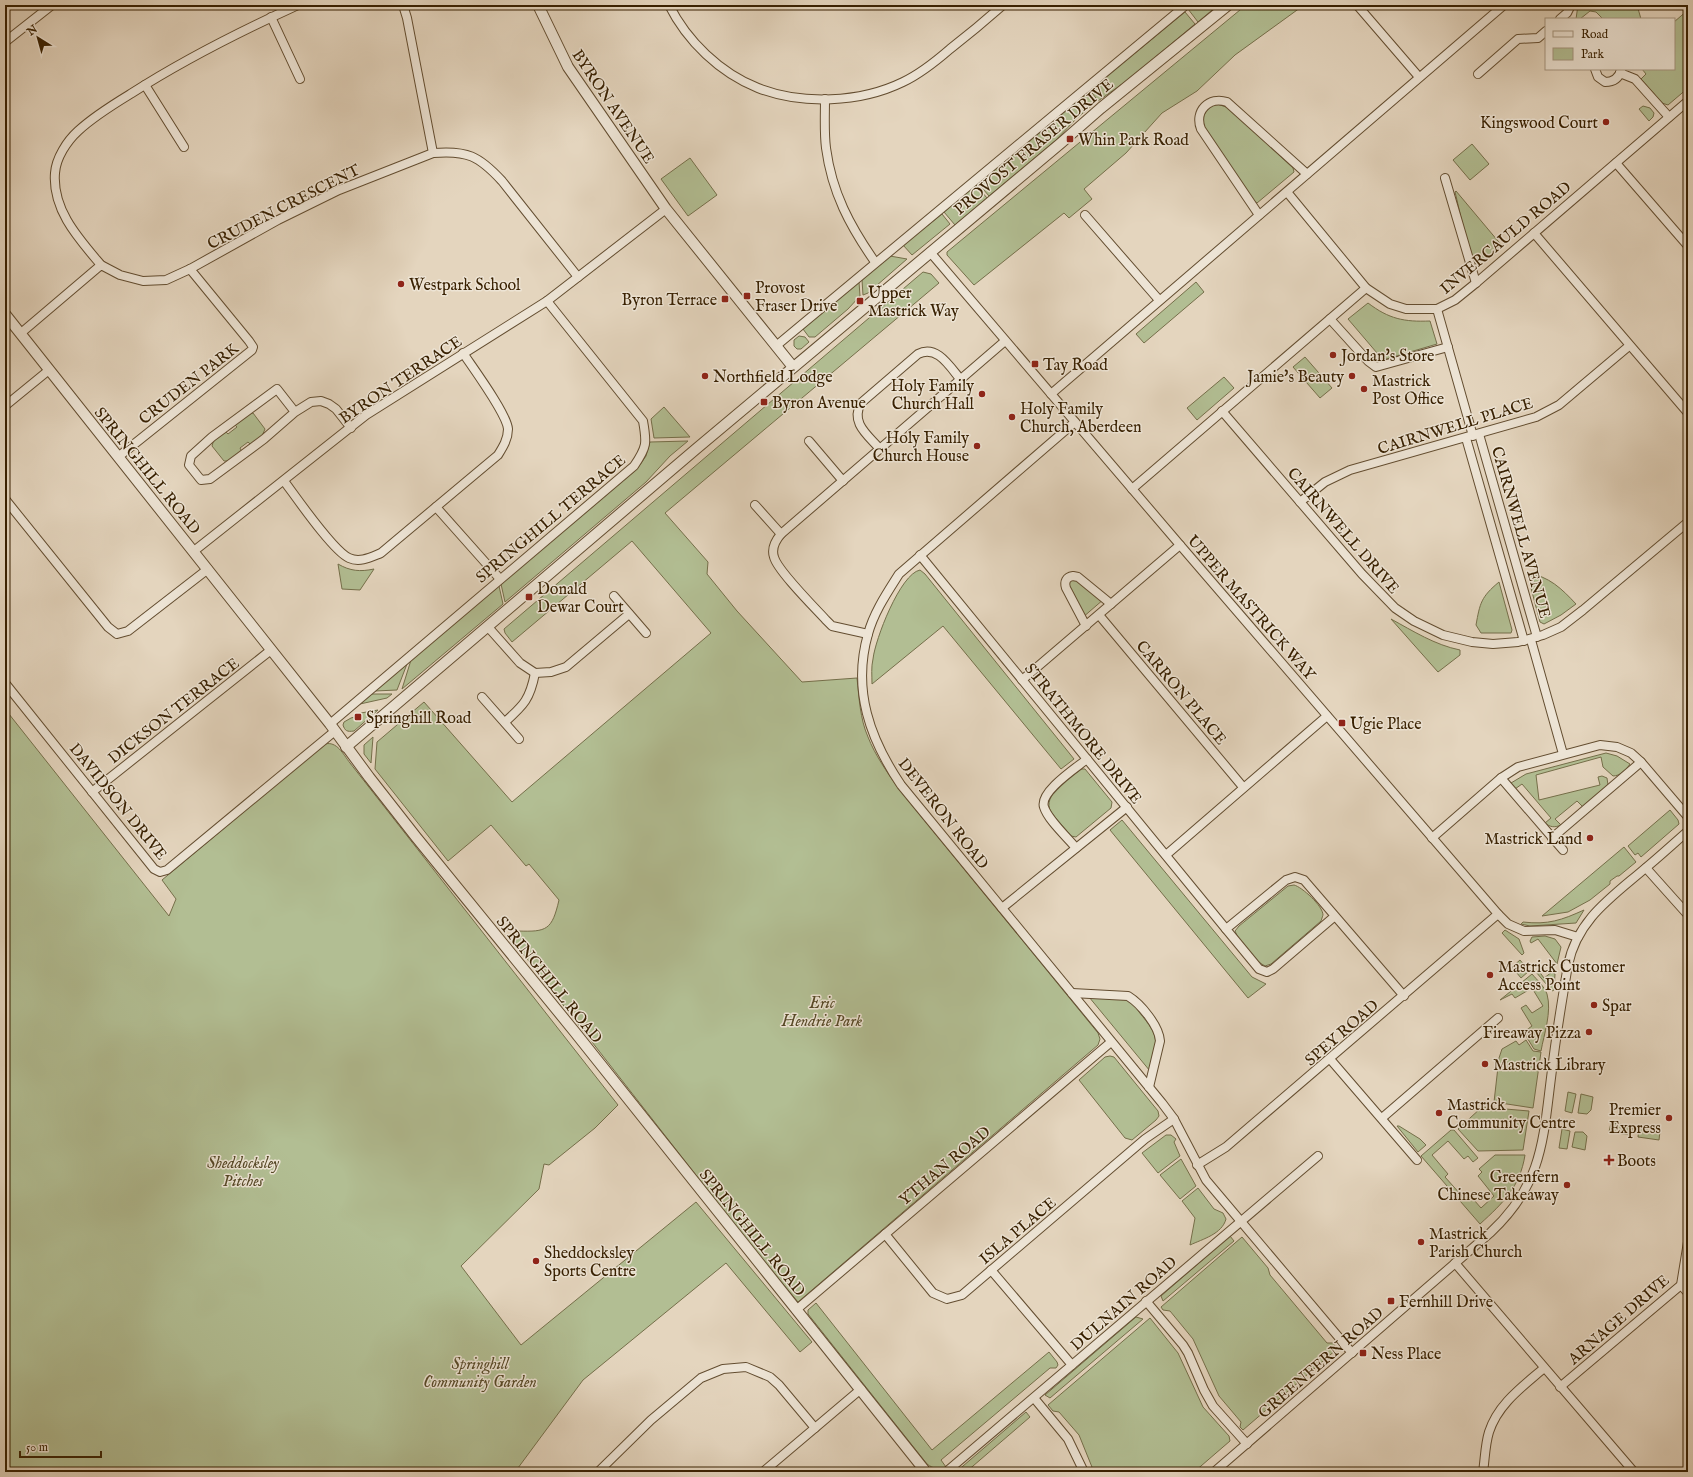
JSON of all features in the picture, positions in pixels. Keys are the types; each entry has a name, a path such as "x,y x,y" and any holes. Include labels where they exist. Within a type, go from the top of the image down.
{"street":[{"path":"5,42 52,5"},
{"path":"20,333 100,265 75,234 63,214 55,192 55,172 61,153 77,132 102,112 207,49 298,5"},
{"path":"403,5 407,18 433,153"},
{"name":"BYRON AVENUE","path":"538,5 568,67 666,209 793,368"},
{"path":"668,5 676,20 693,42 734,76 758,88 788,96 825,99 853,97 882,91 922,72 1003,5"},
{"name":"PROVOST FRASER DRIVE","path":"776,346 875,262 1186,5"},
{"name":"PROVOST FRASER DRIVE","path":"346,747 1101,108 1228,5"},
{"path":"1357,5 1419,77"},
{"path":"1050,394 1504,5"},
{"path":"1561,18 1567,13 1571,5"},
{"path":"271,17 300,79"},
{"path":"1478,74 1518,39 1538,38 1545,32"},
{"path":"1595,70 1598,77 1605,82 1614,80 1620,71 1634,78 1669,117"},
{"path":"145,85 184,147"},
{"path":"825,99 826,148 834,187 849,224 875,262"},
{"path":"1259,215 1199,125 1199,115 1207,104 1217,100 1227,102 1307,174"},
{"name":"INVERCAULD ROAD","path":"1286,192 1366,288 1390,304 1406,309 1437,309 1455,300 1476,283 1688,101"},
{"name":"CRUDEN CRESCENT","path":"100,265 120,275 143,281 166,280 190,269 278,220 339,190 433,153 447,152 461,153 476,157 488,167 502,181 578,277"},
{"path":"1616,162 1688,246"},
{"path":"1445,178 1476,283"},
{"name":"BYRON TERRACE","path":"194,551 379,407 547,301 666,209"},
{"path":"1085,215 1159,300"},
{"path":"1534,233 1629,346 1688,413"},
{"name":"UPPER MASTRICK WAY","path":"930,252 1326,716 1498,914 1508,924 1524,931 1555,930 1578,937"},
{"name":"CRUDEN PARK","path":"118,456 252,350 253,347 250,341 190,269"},
{"path":"1132,489 1366,288"},
{"name":"SPRINGHILL TERRACE","path":"333,728 500,580 634,466 643,454 646,440 643,421 547,301"},
{"name":"CAIRNWELL AVENUE","path":"1437,309 1531,639 1562,754"},
{"name":"SPRINGHILL ROAD","path":"5,314 272,650 416,837 574,1031 926,1472"},
{"path":"1330,319 1368,361 1376,366 1448,347"},
{"path":"868,634 832,626 826,620 777,564 773,550 775,541 781,534 1005,341"},
{"name":"CAIRNWELL PLACE","path":"1300,502 1325,482 1350,470 1536,417 1559,405 1629,346"},
{"path":"880,449 860,425 857,418 857,411 861,403 918,354 924,351 933,351 940,356 961,380"},
{"path":"284,481 336,548 349,559 364,560 381,553 498,455 505,443 508,429 504,416 463,353"},
{"path":"5,406 49,370"},
{"path":"295,412 277,389 212,437 191,456 189,464 201,480 210,479 258,444 295,412 311,402 320,401 329,404 336,409 351,428"},
{"name":"CAIRNWELL DRIVE","path":"1222,411 1381,595 1395,608 1414,621 1443,635 1472,642 1493,644 1531,639 1561,627 1688,522"},
{"name":"DEVERON ROAD","path":"1075,422 920,555 900,574 881,604 868,634 863,663 863,694 867,716 872,734 886,762 905,790 1174,1119 1206,1180 1240,1222"},
{"name":"CAIRNWELL AVENUE","path":"1473,436 1531,639"},
{"path":"809,441 843,481"},
{"path":"5,499 108,627 117,634 128,631 208,569"},
{"path":"755,505 781,534"},
{"path":"436,507 500,580"},
{"path":"1022,680 1180,545"},
{"name":"STRATHMORE DRIVE","path":"920,555 1259,969 1267,972 1273,969 1335,916"},
{"path":"1086,626 1066,588 1065,581 1067,578 1072,576 1078,577 1111,604"},
{"path":"614,596 646,633"},
{"path":"488,627 520,663 535,673 551,672 566,667 629,614"},
{"name":"CARRON PLACE","path":"1099,614 1243,787"},
{"name":"DICKSON TERRACE","path":"92,792 272,650"},
{"path":"505,722 524,704 532,689 535,673"},
{"name":"DAVIDSON DRIVE","path":"5,683 154,869 160,872 167,870 333,728"},
{"path":"482,697 520,739"},
{"path":"1166,855 1326,716"},
{"path":"1432,838 1501,778 1518,767 1600,745 1617,747 1631,753 1688,817"},
{"path":"1076,848 1047,814 1043,806 1044,797 1050,790 1087,759"},
{"path":"1552,838 1640,762"},
{"path":"1501,778 1563,850"},
{"path":"1002,908 1127,807"},
{"name":"GREENFERN ROAD","path":"1214,1472 1510,1214 1525,1192 1540,1155 1568,965 1573,946 1585,925 1600,906 1688,831"},
{"path":"1646,868 1688,915"},
{"path":"1226,929 1286,880 1295,877 1304,880 1404,996"},
{"name":"SPEY ROAD","path":"1197,1165 1226,1148 1498,914"},
{"path":"1072,993 1128,996 1134,1000 1156,1026 1160,1033 1160,1041 1149,1087"},
{"path":"1382,1118 1498,1018"},
{"name":"YTHAN ROAD","path":"796,1310 1111,1042"},
{"path":"1330,1059 1382,1118 1416,1160"},
{"name":"ISLA PLACE","path":"885,1234 933,1293 947,1300 962,1295 1145,1139 1174,1119"},
{"name":"DULNAIN ROAD","path":"946,1472 1318,1156"},
{"path":"1240,1222 1352,1353"},
{"name":"ARNAGE DRIVE","path":"1560,1387 1681,1285 1688,1242"},
{"path":"1455,1263 1634,1472"},
{"path":"991,1270 1072,1365"},
{"path":"1681,1285 1688,1293"},
{"path":"1146,1301 1183,1344 1213,1406 1247,1444"},
{"path":"598,1472 651,1420 701,1378 723,1368 746,1367 770,1377 779,1385 815,1428"},
{"path":"1483,1472 1488,1434 1499,1411 1512,1396 1544,1368"},
{"path":"768,1470 861,1389"},
{"path":"1034,1398 1068,1439 1084,1472"}],"green space":[{"path":"1193,5 1218,5 1198,22 1188,9"},
{"path":"1246,5 1304,5 1235,55 1197,91 1162,113 1126,153 1084,189 1092,199 1069,218 1064,213 974,285 947,255 947,252"},
{"path":"1578,5 1637,5 1641,18 1602,18 1596,12 1590,11 1581,18 1576,18"},
{"path":"1688,10 1688,88 1668,105 1662,103 1641,79 1646,74 1643,70 1675,70 1675,21"},
{"path":"1185,12 1195,24 1128,80 1098,101 1090,90"},
{"path":"1087,93 1095,103 1077,118 1055,141 989,196 978,183"},
{"path":"1217,104 1229,108 1293,168 1294,172 1257,203 1254,201 1204,127 1203,119 1205,112"},
{"path":"1643,106 1650,108 1654,113 1653,117 1649,121 1639,109"},
{"path":"1472,144 1489,164 1470,180 1453,160"},
{"path":"690,158 717,195 688,216 661,179"},
{"path":"976,185 987,198 955,225 944,212"},
{"path":"1456,191 1503,247 1478,267 1471,254 1468,244"},
{"path":"942,214 950,224 912,255 903,245"},
{"path":"890,256 907,259 868,293 863,295 862,280"},
{"name":"Eric Hendrie Park","path":"923,272 931,274 939,283 665,513 708,562 707,574 737,611 802,682 857,678 860,708 865,730 874,750 898,788 1098,1033 1100,1039 1098,1045 798,1302 749,1243 510,937 518,931 536,931 547,927 554,918 559,900 529,864 526,866 491,825 448,861 375,769 377,742 424,702 512,802 711,633 632,541 512,642 505,633 504,629"},
{"path":"859,282 860,296 848,309 815,337 809,337 803,329"},
{"path":"1196,282 1204,292 1144,343 1136,334"},
{"path":"1368,303 1390,316 1412,321 1430,321 1437,344 1383,360 1348,319"},
{"path":"799,336 805,337 809,342 801,349 797,349 794,346 794,340"},
{"path":"1305,357 1332,388 1320,398 1293,367"},
{"path":"1224,377 1234,388 1197,420 1187,408"},
{"path":"664,407 690,437 654,438 651,419"},
{"path":"253,413 265,429 262,436 251,445 248,442 240,448 242,452 231,461 224,461 212,446 214,439 225,431 228,434 237,427 234,424 246,415"},
{"path":"688,441 670,456 646,482 505,602 501,584 637,469 646,456 650,442"},
{"path":"338,564 355,570 374,569 360,590 342,589"},
{"path":"920,570 925,574 1074,759 1061,769 943,626 872,684 872,662 883,624 904,583 912,574"},
{"path":"1527,573 1548,580 1566,593 1576,604 1561,615 1544,624 1540,622"},
{"path":"1070,576 1104,599 1082,618 1065,581"},
{"path":"1499,582 1512,630 1511,633 1481,633 1476,625 1480,606 1488,592"},
{"path":"499,586 503,604 402,689 411,660"},
{"path":"1391,619 1433,641 1460,650 1460,655 1438,672"},
{"path":"407,664 397,690 375,691"},
{"path":"372,694 392,694 387,698 360,704"},
{"name":"Sheddocksley Pitches","path":"5,709 169,916 176,899 162,880 325,744 333,744 342,752 618,1105 595,1128 549,1165 544,1164 539,1189 461,1266 521,1345 696,1202 812,1342 800,1352 726,1263 583,1380 515,1472 5,1472 5,1058 10,1054 5,1049"},
{"path":"378,710 354,731 347,731 343,725 344,722 361,715 361,713"},
{"path":"373,737 371,763 364,754 364,745"},
{"path":"1606,753 1617,756 1630,764 1623,772 1613,776 1603,767 1601,757 1536,775 1539,800 1600,785 1598,777 1602,776 1607,778 1608,785 1583,807 1577,801 1555,819 1561,825 1556,827 1552,827 1545,823 1551,818 1522,784 1515,789 1511,783 1526,774"},
{"path":"1081,769 1085,769 1112,802 1111,808 1076,837 1071,836 1051,812 1049,806 1053,793"},
{"path":"1670,810 1678,820 1679,824 1641,857 1638,853 1635,855 1628,846"},
{"path":"1122,820 1252,977 1266,984 1248,998 1110,830"},
{"path":"1624,847 1636,862 1619,876 1610,881 1610,884 1590,900 1568,912 1542,916"},
{"path":"1288,886 1298,886 1307,893 1320,907 1323,915 1321,921 1271,964 1265,966 1248,951 1235,931 1239,926"},
{"path":"1584,910 1576,923 1530,926 1521,924 1523,922 1540,923 1555,921 1569,917"},
{"path":"1505,930 1519,939 1524,953 1522,955 1502,933"},
{"path":"1545,936 1555,939 1561,947 1557,964 1538,939 1531,943 1530,941 1532,937"},
{"path":"1520,960 1529,971 1521,978 1512,967"},
{"path":"1538,970 1544,978 1552,972 1555,974 1554,990 1552,991 1536,972"},
{"path":"1532,974 1547,994 1549,1008 1541,1051 1534,1049 1526,1036 1528,1034 1525,1031 1532,1026 1521,1008 1526,1005 1532,1013 1543,1006 1532,988 1515,998 1512,994 1500,1000"},
{"path":"1089,997 1119,997 1128,1000 1134,1005 1154,1034 1155,1045 1150,1071"},
{"path":"1526,1040 1533,1051 1541,1052 1533,1108 1494,1102 1499,1058 1502,1049 1516,1041 1519,1045"},
{"path":"1105,1057 1114,1057 1158,1111 1159,1116 1156,1120 1132,1140 1125,1138 1079,1080"},
{"path":"1568,1092 1576,1094 1572,1113 1565,1111"},
{"path":"1581,1094 1593,1097 1591,1110 1587,1114 1578,1113"},
{"path":"1482,1107 1529,1111 1523,1150 1478,1151 1458,1129"},
{"path":"1611,1123 1633,1126 1631,1135 1609,1132"},
{"path":"1397,1126 1420,1139 1426,1145 1418,1152"},
{"path":"1639,1127 1660,1131 1659,1140 1638,1137"},
{"path":"1562,1129 1570,1131 1567,1149 1559,1148"},
{"path":"1451,1130 1454,1130 1478,1158 1473,1162 1468,1156 1464,1159 1448,1141 1432,1155 1448,1174 1445,1177 1462,1196 1467,1192 1481,1208 1494,1196 1478,1176 1482,1172 1479,1169 1495,1155 1525,1155 1523,1166 1515,1185 1496,1209 1480,1224 1421,1156"},
{"path":"1575,1132 1583,1132 1587,1136 1585,1150 1572,1147"},
{"path":"1166,1135 1171,1135 1176,1139 1174,1142 1180,1156 1158,1173 1142,1153"},
{"path":"1181,1159 1196,1186 1180,1199 1160,1175"},
{"path":"1198,1188 1214,1209 1223,1213 1226,1219 1221,1229 1190,1245 1195,1218 1182,1201"},
{"path":"1230,1236 1234,1241 1163,1301 1161,1296"},
{"path":"1242,1237 1268,1268 1270,1275 1327,1343 1333,1343 1337,1349 1243,1430 1240,1427 1241,1422 1219,1396 1193,1339 1170,1311 1163,1310 1161,1307"},
{"path":"816,1303 932,1450 1049,1352 1058,1365 1056,1368 1050,1368 941,1460 946,1467 932,1467 927,1464 808,1314 808,1310"},
{"path":"1136,1317 1143,1319 1050,1398 1045,1395"},
{"path":"1150,1318 1178,1353 1203,1407 1229,1436 1230,1441 1194,1472 1094,1472 1079,1435 1059,1412 1053,1411 1048,1405"},
{"path":"1026,1412 1030,1417 966,1472 956,1472"}],"place":[{"name":"Kingswood Court","path":"1606,122"},
{"name":"Whin Park Road","path":"1070,139"},
{"name":"Westpark School","path":"401,284"},
{"name":"Provost Fraser Drive","path":"747,296"},
{"name":"Byron Terrace","path":"725,299"},
{"name":"Upper Mastrick Way","path":"860,301"},
{"name":"Jordan's Store","path":"1333,355"},
{"name":"Tay Road","path":"1035,364"},
{"name":"Northfield Lodge","path":"705,376"},
{"name":"Jamie's Beauty","path":"1352,376"},
{"name":"Mastrick Post Office","path":"1364,389"},
{"name":"Holy Family Church Hall","path":"982,394"},
{"name":"Byron Avenue","path":"764,402"},
{"name":"Holy Family Church, Aberdeen","path":"1012,417"},
{"name":"Holy Family Church House","path":"977,446"},
{"name":"Donald Dewar Court","path":"529,597"},
{"name":"Springhill Road","path":"358,717"},
{"name":"Ugie Place","path":"1342,723"},
{"name":"Mastrick Land","path":"1590,838"},
{"name":"Mastrick Customer Access Point","path":"1490,975"},
{"name":"Spar","path":"1594,1005"},
{"name":"Fireaway Pizza","path":"1589,1032"},
{"name":"Mastrick Library","path":"1485,1064"},
{"name":"Mastrick Community Centre","path":"1439,1113"},
{"name":"Premier Express","path":"1669,1118"},
{"name":"Boots","path":"1609,1160"},
{"name":"Greenfern Chinese Takeaway","path":"1567,1185"},
{"name":"Mastrick Parish Church","path":"1421,1242"},
{"name":"Sheddocksley Sports Centre","path":"536,1261"},
{"name":"Fernhill Drive","path":"1391,1301"},
{"name":"Ness Place","path":"1363,1353"}],"park label":[{"name":"Springhill Community Garden","path":"480,1372"}]}
